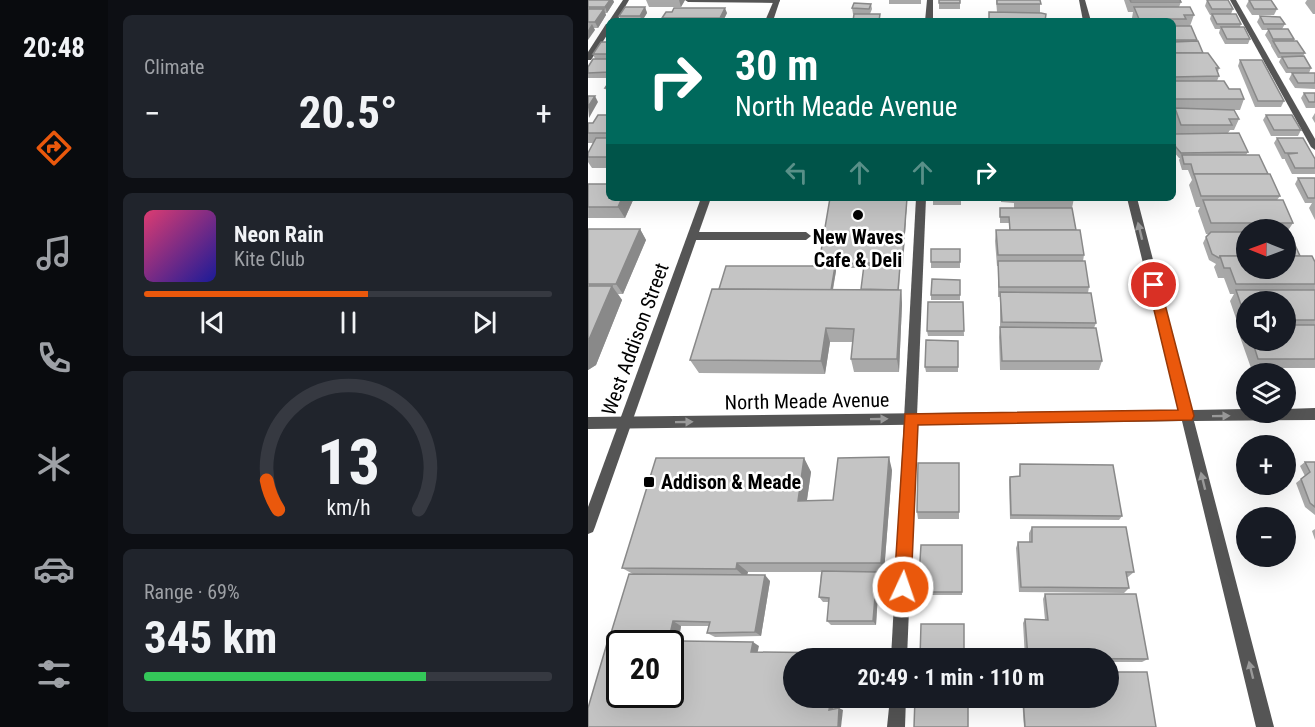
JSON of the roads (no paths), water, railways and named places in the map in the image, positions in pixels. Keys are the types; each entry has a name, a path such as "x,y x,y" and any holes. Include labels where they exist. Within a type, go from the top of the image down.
{"street":[{"path":"615,18 626,0"},
{"path":"688,0 777,0 770,18"},
{"path":"929,18 930,0"},
{"path":"1082,0 1086,18"},
{"path":"1233,0 1315,147"},
{"path":"588,58 606,31"},
{"name":"West Addison Street","path":"588,527 705,201"},
{"path":"899,648 921,201"},
{"path":"1133,201 1265,727"},
{"path":"693,236 806,236"},
{"name":"North Meade Avenue","path":"588,423 1315,414"},
{"path":"896,727 897,708"}],"place":[{"name":"New Waves Cafe & Deli","path":"858,215"},
{"name":"Addison & Meade","path":"649,482"}]}
